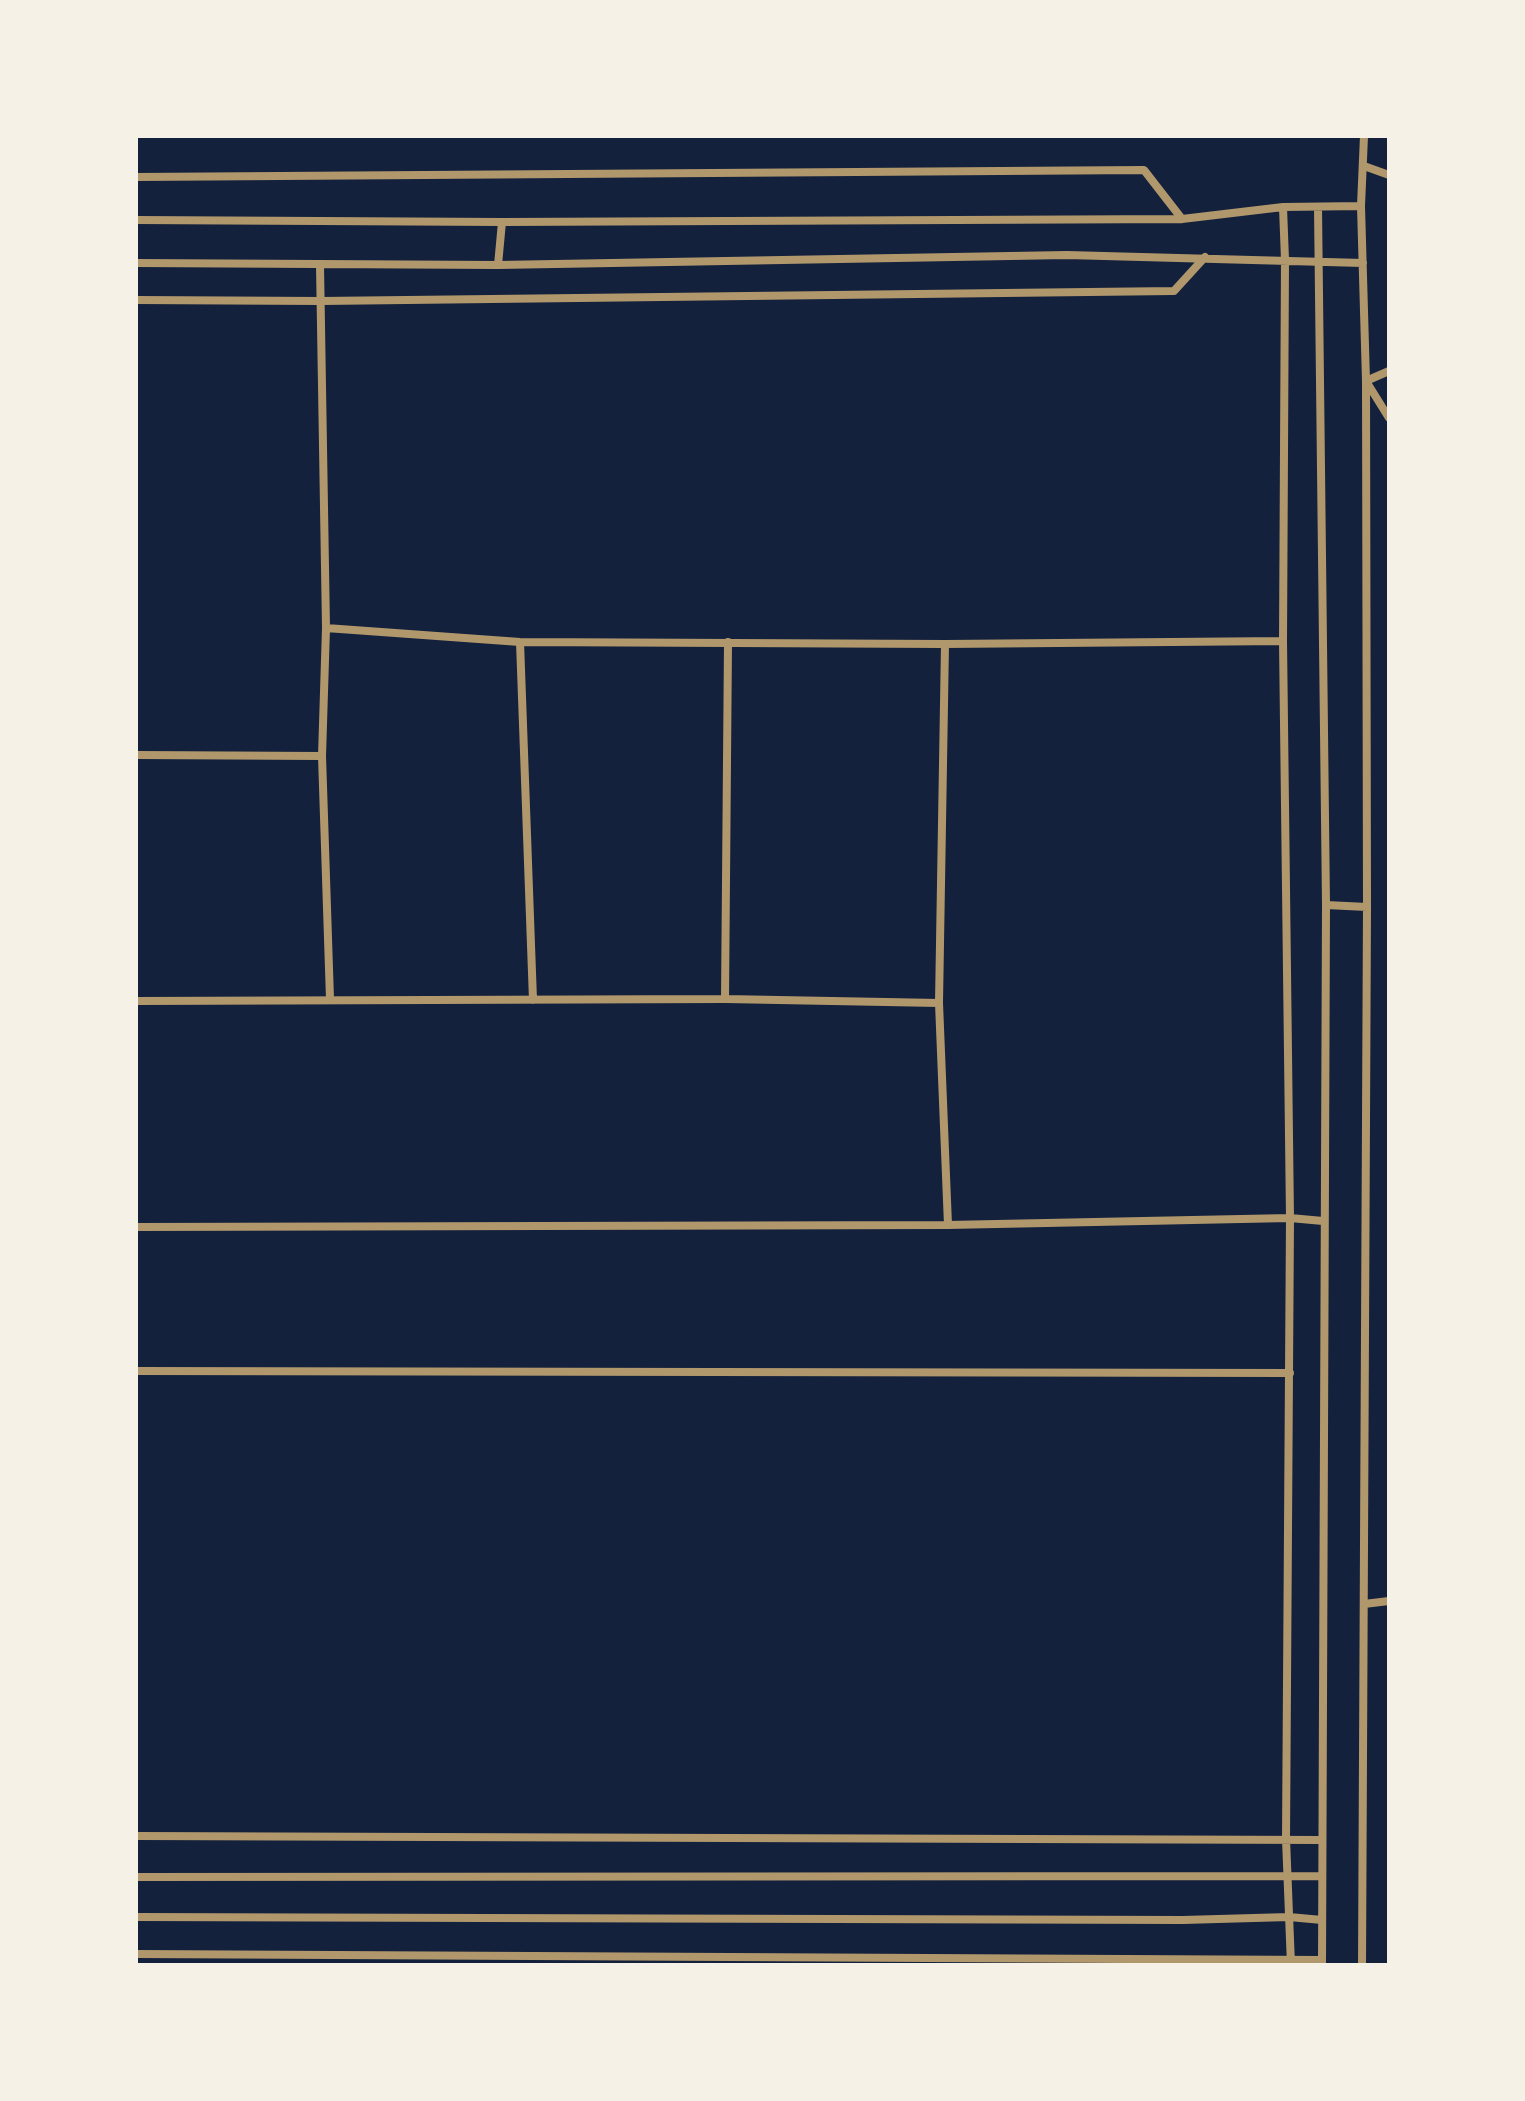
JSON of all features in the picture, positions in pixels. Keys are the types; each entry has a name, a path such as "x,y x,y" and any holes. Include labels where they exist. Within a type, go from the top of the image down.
{"street":[{"path":"1362,1965 1367,907 1366,381 1361,206 1364,136"},
{"path":"1364,166 1389,175"},
{"path":"136,177 1144,170 1182,219"},
{"path":"136,220 1182,219 1283,207 1361,206"},
{"path":"1283,207 1283,641 1290,1218 1286,1839 1291,1962"},
{"path":"136,1954 1044,1963 1322,1962 1326,905 1318,207"},
{"path":"498,265 502,222"},
{"path":"136,263 498,265 1067,255 1363,263"},
{"path":"136,300 321,301 1174,291 1205,257"},
{"path":"320,265 326,628 322,756 330,999"},
{"path":"1366,381 1389,371"},
{"path":"1366,381 1389,418"},
{"path":"326,628 520,642 945,644 1283,641"},
{"path":"520,642 533,1000"},
{"path":"725,999 728,642"},
{"path":"945,644 939,1003 948,1225"},
{"path":"136,755 322,756"},
{"path":"1326,905 1367,907"},
{"path":"136,1001 725,999 939,1003"},
{"path":"136,1227 948,1225 1290,1218 1323,1221"},
{"path":"136,1371 1290,1373"},
{"path":"1364,1604 1389,1601"},
{"path":"136,1836 1322,1840"},
{"path":"136,1877 1322,1876"},
{"path":"136,1917 1183,1920 1289,1917 1322,1920"}]}
